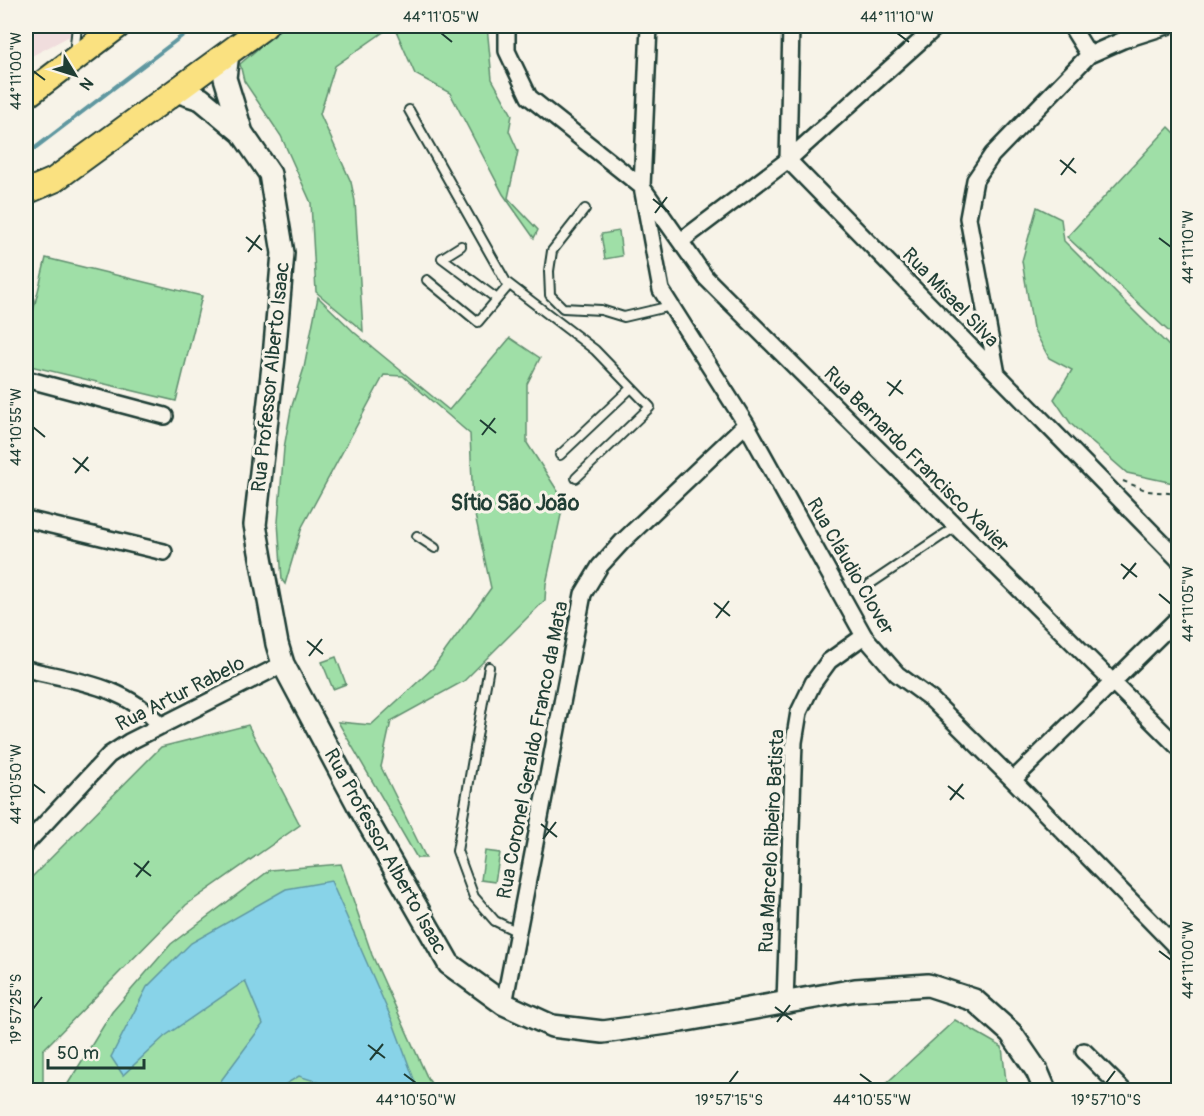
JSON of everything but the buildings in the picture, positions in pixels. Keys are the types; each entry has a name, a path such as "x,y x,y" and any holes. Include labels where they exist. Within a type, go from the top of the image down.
{"main road":[{"path":"26,96 118,26"},
{"path":"26,192 54,180 266,26"},
{"path":"228,53 225,78 242,133"},
{"path":"176,91 201,99 242,133"},
{"name":"Rua Professor Alberto Isaac","path":"242,133 270,174 283,253 255,525 277,644 283,664 357,803 449,964 504,1004 552,1026 603,1032 681,1021 855,990 928,985 974,1000 1011,1033 1037,1071 1045,1090"}],"street":[{"name":"Rua Bernardo Francisco Xavier","path":"507,26 507,51 529,97 642,187 706,278 1179,747"},
{"name":"Rua Cláudio Clover","path":"649,26 642,187 661,290 747,424 864,636 897,674 931,699 1179,949"},
{"path":"788,160 791,26"},
{"path":"681,241 788,160 937,26"},
{"path":"1071,26 1089,55"},
{"path":"997,374 968,218 975,180 992,155 1089,55 1123,40 1167,26"},
{"name":"Rua Misael Silva","path":"788,160 1179,559"},
{"path":"26,379 165,416"},
{"name":"Rua Coronel Geraldo Franco da Mata","path":"504,1004 583,594 600,566 622,542 747,424"},
{"path":"26,519 164,552"},
{"path":"1013,780 1179,618"},
{"name":"Rua Marcelo Ribeiro Batista","path":"785,1002 794,742 799,712 813,683 829,662 864,636"},
{"name":"Rua Artur Rabelo","path":"26,844 109,755 129,742 283,664"},
{"path":"26,669 112,690 128,697 148,711 161,726"},
{"path":"1084,1051 1123,1090"}],"lane":[{"path":"74,60 77,26"},
{"path":"409,110 506,282 595,350 650,407 576,478"},
{"path":"585,209 552,251 549,271 550,295 563,308 601,310 624,317 671,306"},
{"path":"461,246 442,258 497,299"},
{"path":"427,280 478,322 509,285"},
{"path":"547,314 557,302"},
{"path":"560,455 631,388"},
{"path":"870,584 956,527"},
{"path":"417,537 435,548"},
{"path":"489,667 457,851 474,897 495,921 518,932"}],"path":[{"path":"1119,480 1148,491 1179,494"}],"shaded area":[{"path":"26,26 89,26 26,59"}],"green space":[{"path":"284,26 392,26 335,66 320,114 351,182 355,201 363,331 316,292 311,203 281,136 244,81 240,64"},
{"path":"394,26 487,26 492,79 512,115 509,131 518,151 508,198 538,230 534,238 503,194 450,93 415,74"},
{"path":"1169,127 1178,136 1178,340 1067,237"},
{"path":"1037,207 1061,219 1064,241 1178,355 1178,484 1127,473 1071,424 1054,399 1072,370 1049,358 1033,328 1022,261"},
{"path":"619,231 622,256 605,259 601,234"},
{"path":"46,258 202,296 176,401 26,365 26,341"},
{"path":"318,297 355,333 449,410 510,338 540,358 527,384 527,443 564,501 546,584 545,600 464,681 391,721 381,767 426,858 417,858 338,722 371,725 433,668 491,588 473,506 470,434 403,376 384,375 302,527 285,584 282,580 278,522 284,448 291,409 304,368"},
{"path":"336,657 346,684 333,689 322,662"},
{"path":"248,725 300,825 186,905 43,1050 43,1090 26,1090 26,883 161,747"},
{"path":"485,851 500,853 495,882 481,880"},
{"path":"341,864 372,955 428,1079 436,1090 64,1090 112,1012 171,944 270,870"},
{"path":"955,1020 1002,1047 1007,1090 879,1090"}],"water":[{"path":"331,881 392,1020 418,1090 343,1090 299,1076 276,1090 214,1090 263,1024 245,981 165,1036 123,1075 111,1057 147,987 191,943 286,889"}],"waterway":[{"path":"26,151 35,148 195,26"}],"district":[{"name":"Sítio São João","path":"515,503"}]}
